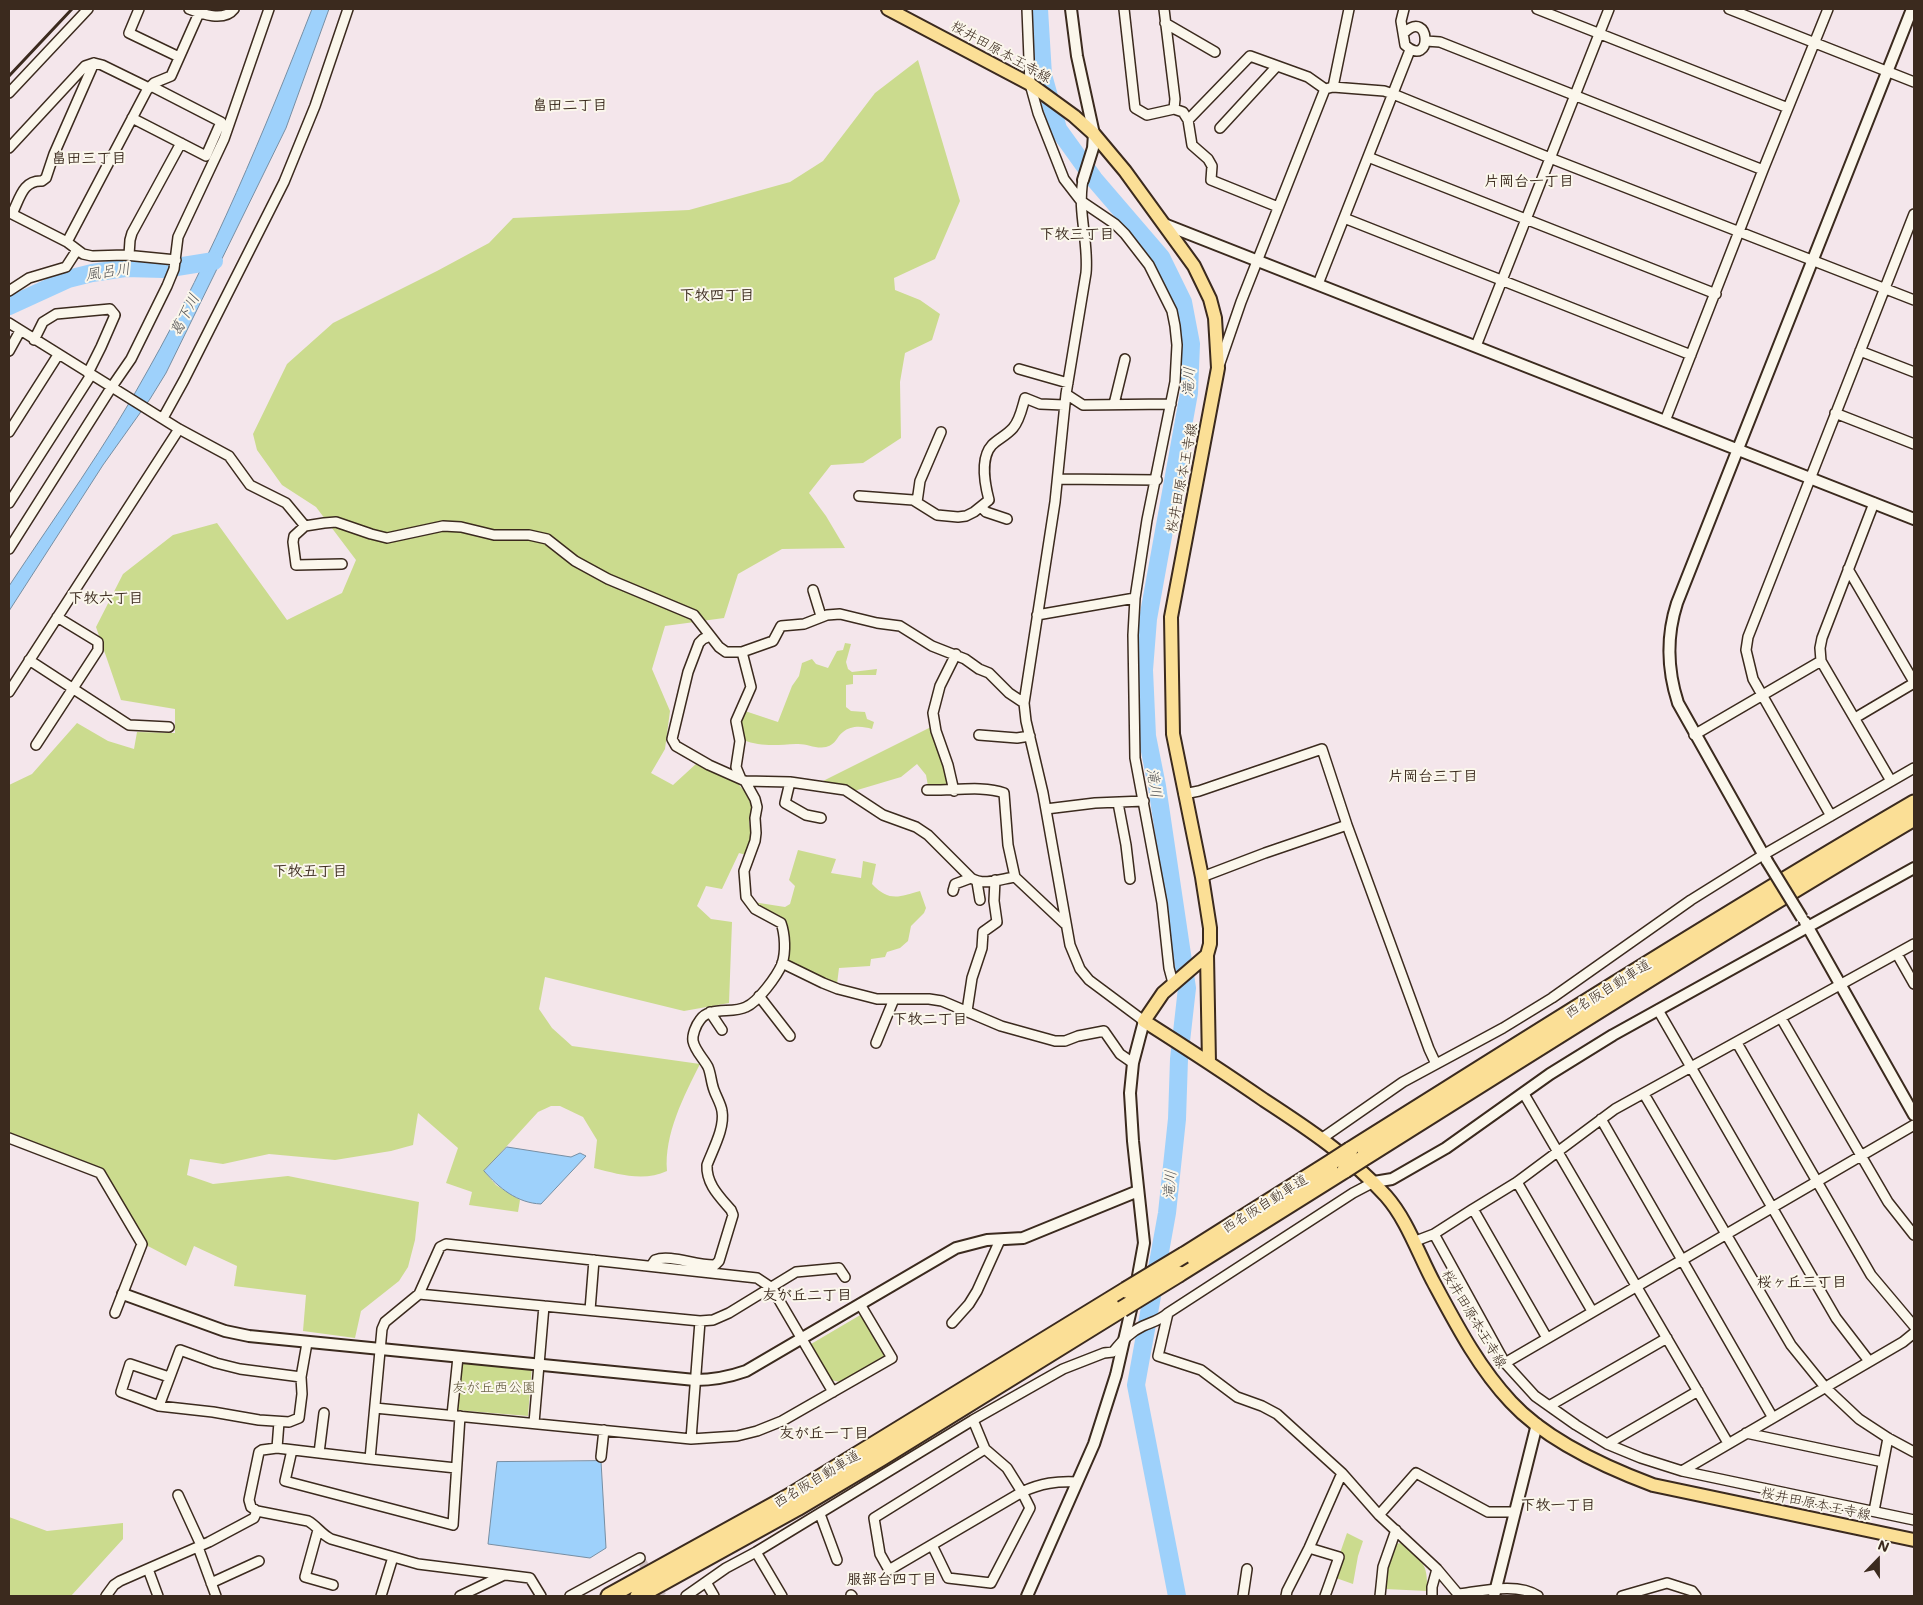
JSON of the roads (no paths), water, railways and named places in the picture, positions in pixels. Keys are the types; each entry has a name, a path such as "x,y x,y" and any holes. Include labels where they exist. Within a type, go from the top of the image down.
{"highway":[{"name":"西名阪自動車道","path":"638,1596 797,1508 1179,1274 1615,984 1814,861 1914,803"},
{"name":"西名阪自動車道","path":"1356,1155 1914,818"},
{"name":"西名阪自動車道","path":"609,1596 790,1496 1184,1255 1339,1166"}],"main road":[{"name":"桜井田原本王寺線","path":"888,9 1034,86 1074,116 1094,134 1125,171 1194,266 1210,299 1216,318 1218,368 1171,617 1173,734 1202,877 1210,928 1203,960 1209,1063"},
{"path":"1144,1021 1155,1004 1173,983 1203,960"},
{"name":"桜井田原本王寺線","path":"1144,1021 1321,1139 1374,1182 1388,1198 1404,1224 1458,1326 1484,1369 1512,1403 1537,1424 1579,1452 1612,1470 1653,1485 1914,1540"}],"street":[{"path":"9,93 88,9"},
{"path":"139,9 129,33 179,57"},
{"path":"189,9 199,13 224,16 230,14 234,9"},
{"path":"9,549 131,359 167,286 174,269 178,237 224,139 269,9"},
{"path":"163,418 284,182 315,106 348,9"},
{"path":"1027,9 1038,113 1064,179 1081,201 1115,224 1125,234 1149,266 1172,311 1177,345 1171,404 1150,506 1134,598 1134,744 1166,930 1169,968 1173,983"},
{"path":"1027,1596 1094,1444 1110,1397 1126,1336 1144,1243 1130,1093 1133,1064 1144,1021 1089,980 1080,969 1070,945 1065,924 1062,893 1024,703 1058,479 1064,406 1087,258 1081,201 1083,180 1093,148 1094,134 1077,56 1070,9"},
{"path":"1124,9 1135,108 1147,116 1174,109 1183,112 1188,120 1192,145 1208,159 1212,166 1210,180 1278,207"},
{"path":"1164,9 1175,99 1174,109"},
{"path":"1218,368 1240,302 1328,88 1349,9"},
{"path":"1404,9 1401,21 1405,46 1410,50 1417,50 1423,47 1426,41 1426,34 1422,29 1415,27 1404,33"},
{"path":"1537,9 1788,108"},
{"path":"1476,346 1609,9"},
{"path":"1729,9 1914,82"},
{"path":"1665,421 1828,9"},
{"path":"1912,9 1677,602 1670,630 1668,660 1673,689 1694,735 1765,858 1808,927 1914,1115"},
{"path":"67,242 150,87 161,79 171,76 199,13"},
{"path":"1166,23 1215,52"},
{"path":"1426,41 1440,42 1763,170"},
{"path":"1318,284 1410,50"},
{"path":"1188,120 1250,56 1308,77 1328,88 1384,91 1739,233 1914,300"},
{"path":"94,63 54,154 46,178 42,181 34,180 28,184 12,214 67,242 83,254 92,256 129,255 176,260"},
{"path":"9,148 85,66 94,63 150,87 221,122 206,156 132,118"},
{"path":"1220,128 1277,66"},
{"path":"129,255 132,233 181,143"},
{"path":"1368,157 1716,294"},
{"path":"1831,816 1752,679 1746,650 1748,637 1809,478 1885,288 1912,228 1914,214"},
{"path":"1344,218 1692,355"},
{"path":"1164,224 1914,519"},
{"path":"9,291 30,278 66,267 76,250"},
{"path":"9,503 89,374 115,315 110,309 56,314 43,322 34,340"},
{"path":"9,323 111,388 179,429 229,456 250,485 286,504 305,526"},
{"path":"9,352 20,331"},
{"path":"1860,351 1914,372"},
{"path":"9,432 58,355"},
{"path":"1114,404 1125,360"},
{"path":"1019,369 1068,383"},
{"path":"1066,394 1083,405 1171,404"},
{"path":"859,496 903,499 917,502 943,517 966,516 989,500 986,488 985,463 988,450 1013,428 1018,421 1025,398 1040,404 1064,406"},
{"path":"1835,413 1914,444"},
{"path":"9,692 179,429"},
{"path":"917,502 920,480 941,432"},
{"path":"1058,479 1156,480"},
{"path":"1874,503 1822,638 1820,648 1821,661 1891,781"},
{"path":"981,507 986,512 1007,519"},
{"path":"342,564 296,565 292,542 294,536 305,526 336,522 387,538 443,526 461,527 494,535 538,536 547,539 575,560 608,579 694,615 710,636 726,652 742,652 773,641 781,626 804,624 821,616 840,614 877,623 900,626 932,646 956,654 993,676 1009,694 1024,703"},
{"path":"1848,569 1914,683 1855,718"},
{"path":"813,590 821,616"},
{"path":"1037,615 1134,598"},
{"path":"36,745 98,650 98,642 57,617"},
{"path":"710,636 699,643 688,672 673,743 676,746 709,766 743,780 790,782 835,788 852,793 883,815 916,827 928,835 974,880 980,900"},
{"path":"650,1266 655,1260 664,1258 716,1265 719,1261 733,1215 709,1182 706,1172 722,1121 722,1110 713,1088 709,1069 693,1041 696,1028 705,1014 746,1007 759,996 782,963 784,930 781,923 755,910 746,897 744,871 755,841 757,807 755,799 736,767 740,741 736,721 751,687 742,652"},
{"path":"954,791 948,765 936,731 933,714 940,686 956,654"},
{"path":"29,660 129,726 169,727"},
{"path":"1694,735 1821,661"},
{"path":"979,735 1017,738 1030,736"},
{"path":"1184,794 1199,791 1322,749 1347,825 1428,1049 1436,1064"},
{"path":"1321,1139 1403,1082 1504,1028 1544,1003 1691,900 1765,858 1831,816 1914,768"},
{"path":"790,782 785,803 806,816 821,818"},
{"path":"927,790 983,789 997,790 1004,793 1008,845 1015,877 1065,924"},
{"path":"1046,809 1095,803 1144,801"},
{"path":"1118,803 1128,852 1130,879"},
{"path":"1202,877 1347,825"},
{"path":"686,1596 726,1568 820,1514 973,1420 1063,1369 1104,1353 1113,1352 1126,1336 1165,1316 1353,1193 1374,1182 1392,1179 1446,1148 1550,1074 1594,1047 1914,868"},
{"path":"953,891 955,884 974,880 995,880 1015,877"},
{"path":"967,1011 972,978 982,948 981,937 986,929 997,922 994,901 995,880"},
{"path":"1413,1242 1434,1234 1517,1182 1614,1109 1914,944"},
{"path":"1897,954 1914,984"},
{"path":"782,963 838,989 877,999 942,1000 1001,1026 1054,1041 1065,1041 1078,1036 1104,1031 1120,1054 1133,1064"},
{"path":"759,996 790,1036"},
{"path":"876,1043 894,999"},
{"path":"1658,1010 1836,1318 1869,1361"},
{"path":"710,1012 722,1030"},
{"path":"1781,1018 1888,1202 1914,1235"},
{"path":"1737,1043 1871,1275 1914,1326"},
{"path":"1524,1094 1728,1443"},
{"path":"1644,1094 1791,1345 1825,1387 1859,1419 1914,1452"},
{"path":"1601,1119 1773,1418"},
{"path":"1505,1362 1914,1125"},
{"path":"9,1138 100,1173 142,1244 115,1313"},
{"path":"1517,1182 1592,1311"},
{"path":"123,1294 233,1333 261,1338 695,1380 722,1378 746,1371 956,1248 987,1240 1022,1238 1138,1191"},
{"path":"1473,1209 1547,1338"},
{"path":"1434,1234 1505,1362 1535,1396 1607,1444 1641,1458 1682,1471 1914,1520"},
{"path":"952,1323 969,1304 977,1291 1000,1240"},
{"path":"370,1459 382,1329 385,1322 419,1294 440,1247 446,1244 757,1278 772,1288 834,1392"},
{"path":"590,1310 594,1260"},
{"path":"419,1294 700,1321 713,1320 729,1313 796,1272 838,1268 845,1277"},
{"path":"374,1408 691,1438 730,1437 757,1431 782,1421 892,1358 860,1304"},
{"path":"534,1423 544,1306"},
{"path":"1165,1316 1158,1356 1201,1370 1237,1397 1277,1414 1342,1473 1379,1515 1437,1570 1458,1594 1495,1593 1517,1588 1531,1591 1538,1596"},
{"path":"691,1438 700,1321"},
{"path":"1682,1471 1914,1334"},
{"path":"1549,1406 1667,1338"},
{"path":"169,1377 130,1364 121,1392 159,1406 289,1422 299,1418 302,1394 301,1377 307,1343"},
{"path":"159,1406 180,1350 216,1364 301,1377"},
{"path":"292,1450 285,1482 453,1525 458,1357"},
{"path":"1607,1444 1698,1390"},
{"path":"319,1454 324,1414"},
{"path":"932,1545 948,1578 992,1583 1030,1508 1007,1468 985,1449 973,1420"},
{"path":"277,1448 279,1422"},
{"path":"1495,1593 1537,1424"},
{"path":"601,1457 604,1430"},
{"path":"1746,1433 1882,1462"},
{"path":"1874,1511 1888,1438"},
{"path":"456,1468 277,1448 262,1450 249,1500 251,1506 257,1511 308,1521 331,1539 418,1564 530,1578 541,1596"},
{"path":"985,1449 874,1518 880,1554 890,1570 1022,1492 1043,1483 1077,1482"},
{"path":"1286,1596 1287,1590 1309,1548 1342,1473"},
{"path":"1379,1515 1416,1473 1488,1512 1515,1512"},
{"path":"178,1495 199,1546 216,1596"},
{"path":"106,1596 114,1585 120,1581 199,1546 254,1518 257,1511"},
{"path":"820,1514 837,1560"},
{"path":"318,1530 305,1577 333,1585"},
{"path":"1380,1596 1383,1567 1396,1530"},
{"path":"1309,1548 1339,1557 1325,1596"},
{"path":"756,1552 782,1596"},
{"path":"380,1596 393,1557"},
{"path":"570,1596 640,1558"},
{"path":"211,1583 259,1561"},
{"path":"148,1569 158,1596"},
{"path":"1243,1596 1247,1569"},
{"path":"1432,1596 1432,1587 1437,1570"},
{"path":"460,1596 505,1575"},
{"path":"706,1582 714,1596"},
{"path":"1622,1596 1667,1583 1692,1591 1696,1596"}],"water":[{"name":"葛下川","path":"312,9 329,9 286,128 166,373 103,465 9,611 9,586 116,425 172,327 216,238 256,147"},
{"path":"507,1147 571,1157 580,1153 586,1156 541,1204 532,1203 509,1194 484,1171"},
{"path":"601,1461 606,1548 590,1558 488,1544 497,1462"}],"waterway":[{"name":"滝川","path":"1039,9 1043,75 1058,129 1094,179 1161,257 1183,302 1191,344 1189,393 1148,619 1144,670 1147,736 1157,786 1187,988 1179,1059 1177,1119 1167,1213 1136,1385 1177,1596"},
{"name":"風呂川","path":"9,306 68,279 92,273 125,268 164,269 214,261"}],"tunnel":[{"path":"640,1558 662,1596"}],"railway":[{"path":"9,76 72,9"}],"district":[{"name":"畠田二丁目","path":"570,105"},
{"name":"畠田三丁目","path":"89,158"},
{"name":"片岡台一丁目","path":"1529,181"},
{"name":"下牧三丁目","path":"1077,234"},
{"name":"下牧四丁目","path":"717,295"},
{"name":"下牧六丁目","path":"106,598"},
{"name":"片岡台三丁目","path":"1433,776"},
{"name":"下牧五丁目","path":"310,871"},
{"name":"下牧二丁目","path":"930,1019"},
{"name":"桜ヶ丘三丁目","path":"1802,1282"},
{"name":"友が丘二丁目","path":"807,1295"},
{"name":"友が丘一丁目","path":"824,1433"},
{"name":"下牧一丁目","path":"1558,1505"},
{"name":"服部台四丁目","path":"892,1579"}],"park label":[{"name":"友が丘西公園","path":"494,1388"}]}
